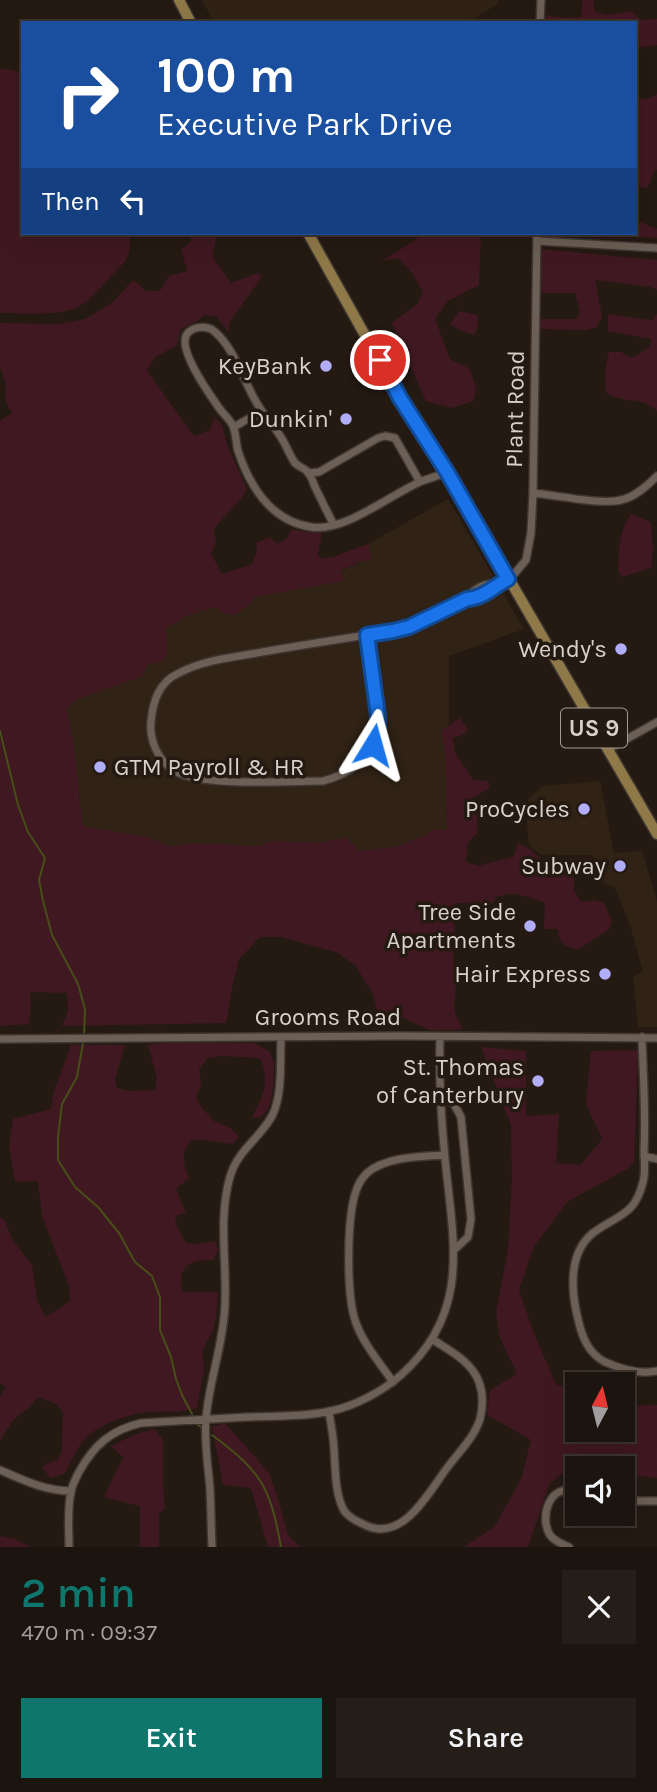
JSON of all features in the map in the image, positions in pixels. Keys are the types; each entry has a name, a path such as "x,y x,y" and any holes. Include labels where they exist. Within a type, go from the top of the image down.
{"main road":[{"path":"179,0 190,21"},
{"name":"US 9","path":"309,235 400,398 447,472 657,834"}],"street":[{"path":"540,21 541,0"},
{"path":"537,237 657,248"},
{"name":"Plant Road","path":"508,579 523,565 528,552 533,493 537,237"},
{"path":"334,525 308,472 295,463 284,441 257,404 232,355 217,333 207,327 189,332 184,343 187,354 217,405 234,427 238,451 255,490 281,517 300,525 319,528 334,525 355,517 420,482 447,472"},
{"path":"234,427 253,416 265,415"},
{"path":"308,472 319,472 385,436 395,438 420,482"},
{"path":"533,493 621,500 634,495 657,476"},
{"path":"367,635 378,727 367,755 336,778 323,781 202,779 176,772 167,766 157,753 151,734 152,706 161,688 176,674 219,660 409,627 467,599 492,591 497,584 508,579"},
{"path":"607,750 657,722"},
{"path":"212,1547 206,1419 222,1338 225,1306 224,1224 230,1176 237,1159 271,1118 275,1108 279,1091 281,1037"},
{"path":"69,1547 71,1490 83,1464 103,1440 114,1432 141,1423 307,1415 329,1411 374,1394 393,1382 410,1367 432,1339 442,1321 450,1297 454,1250 440,1095 440,1037"},
{"path":"642,1037 644,1178 638,1199 626,1213 592,1234 578,1253 573,1281 575,1303 585,1343 597,1358 633,1371 657,1371"},
{"name":"Grooms Road","path":"0,1038 657,1038"},
{"path":"440,1095 454,1104 461,1116 471,1219 468,1237 454,1250"},
{"path":"393,1382 368,1348 351,1306 348,1267 354,1197 360,1180 378,1166 400,1160 444,1155"},
{"path":"644,1156 657,1158"},
{"path":"329,1411 340,1498 344,1509 367,1527 395,1527 415,1510 471,1438 480,1420 481,1391 475,1374 460,1357 432,1339"},
{"path":"0,1470 34,1484 71,1490"},
{"path":"565,1489 559,1490 551,1498 546,1521 557,1542 569,1547"},
{"path":"635,1501 657,1502"}],"shaded area":[{"path":"202,0 498,0 498,4 470,21 465,18 460,21 213,21"},
{"path":"583,0 593,0 595,12 609,15 631,11 641,20 657,19 657,45 637,48 637,21 545,21 546,15 581,17"},
{"path":"0,69 21,72 21,235 130,235 130,249 124,262 91,298 69,311 39,314 0,313"},
{"path":"657,94 657,170 654,171 648,188 637,186 637,98 647,99"},
{"path":"637,221 657,229 657,238 603,235 637,235"},
{"path":"192,235 216,235 212,256 231,283 258,273 262,277 230,321 228,332 216,316 204,315 181,329 177,345 154,358 147,371 194,436 210,430 214,417 222,425 228,447 247,490 214,529 216,543 211,554 222,574 252,564 257,550 256,543 270,537 278,544 288,537 291,529 322,531 318,556 321,559 368,544 372,560 361,561 340,571 344,581 255,597 249,605 234,615 223,613 216,607 189,615 166,628 167,654 161,662 147,664 143,676 75,700 67,710 83,826 147,837 174,847 189,843 260,846 272,841 317,843 347,838 359,851 395,847 435,829 447,830 445,751 441,731 460,718 468,730 453,738 455,753 473,780 488,781 490,788 474,797 468,807 477,816 477,833 468,843 466,862 478,866 513,857 518,843 542,860 589,858 591,871 574,875 574,891 581,902 595,900 605,904 612,923 608,930 579,949 564,944 557,929 544,929 545,903 539,900 513,894 496,897 493,903 456,903 450,908 455,927 452,942 456,986 454,1006 462,1028 458,1030 429,1030 403,1018 388,1018 379,1014 372,992 355,965 336,952 280,937 260,937 239,959 226,1023 62,1026 68,1011 67,993 30,992 28,1024 0,1026 0,421 12,413 5,399 6,384 0,366 0,323 58,324 85,319 112,303 133,280 146,291 160,291 169,276 187,271 181,248 190,243"},
{"path":"417,235 481,237 479,285 448,301 435,319 450,359 470,369 476,389 473,401 452,408 426,401 392,323 417,304 423,292 412,273 398,258 382,261 418,238"},
{"path":"540,249 657,260 657,290 595,280 602,316 597,327 586,330 540,329 540,319 575,319 580,313 575,293 540,293"},
{"path":"459,311 477,315 478,327 474,335 450,324"},
{"path":"608,314 652,320 657,314 657,411 645,403 619,398 606,392 605,372 609,352 621,352 630,358 650,346 651,339 608,331"},
{"path":"448,499 524,629 449,656 449,726 441,731 445,751 447,831 435,829 395,847 359,851 331,842 272,841 260,846 189,843 174,847 147,837 83,826 67,710 75,700 100,690 147,664 161,662 166,628 189,615 217,607 249,605 255,597 344,581 340,572 362,561 372,560 368,544"},
{"path":"631,514 651,522 651,568 622,577 618,572 620,541"},
{"path":"600,781 614,853 642,851 657,901 657,1027 638,1027 633,976 643,972 630,925 615,888 602,882 593,855 542,855 529,846 529,797 544,786"},
{"path":"175,1042 255,1043 270,1052 274,1063 269,1107 261,1117 253,1118 265,1085 264,1068 259,1058 208,1058 199,1069 201,1085 196,1097 202,1108 214,1121 231,1128 239,1137 233,1144 191,1140 185,1150 184,1159 189,1178 176,1189 186,1213 175,1216 186,1243 216,1241 218,1251 213,1260 191,1263 181,1276 182,1292 218,1292 213,1331 202,1351 204,1369 197,1408 140,1413 104,1425 83,1441 64,1474 51,1478 42,1468 58,1460 62,1450 63,1412 56,1404 38,1397 13,1420 0,1441 0,1396 6,1387 0,1384 0,1217 5,1221 13,1241 32,1265 37,1301 46,1317 70,1301 69,1286 42,1216 38,1181 15,1182 9,1146 13,1119 51,1109 54,1091 71,1045 125,1045 115,1079 117,1088 129,1091 155,1090 157,1078 148,1045"},
{"path":"481,1047 526,1051 526,1116 559,1114 556,1163 581,1165 602,1139 586,1104 591,1051 638,1050 634,1162 627,1169 567,1202 534,1246 519,1290 556,1384 565,1388 565,1442 635,1442 635,1406 657,1405 657,1478 635,1475 635,1456 565,1456 565,1471 549,1485 528,1547 464,1547 495,1526 522,1477 531,1440 487,1415 490,1390 517,1374 500,1338 496,1312 508,1250 512,1180 511,1125"},
{"path":"225,1423 269,1473 288,1535 300,1547 268,1547 251,1488 223,1485 212,1427"},
{"path":"154,1429 163,1439 165,1509 159,1513 159,1547 140,1547 140,1506 104,1497 123,1457 111,1446"},
{"path":"0,1536 15,1539 30,1547 0,1547"}],"waterway":[{"path":"0,731 18,805 28,832 45,858 39,880 43,901 52,935 78,984 85,1009 84,1037"},
{"path":"83,1043 77,1077 62,1104 58,1160 75,1187 98,1207 119,1233 135,1262 152,1276 160,1297 160,1330 182,1395 192,1414"},
{"path":"212,1435 242,1460 261,1482 273,1509 281,1547"}],"place":[{"name":"KeyBank","path":"326,366"},
{"name":"Dunkin'","path":"346,419"},
{"name":"Wendy's","path":"621,649"},
{"name":"GTM Payroll & HR","path":"100,767"},
{"name":"ProCycles","path":"584,809"},
{"name":"Subway","path":"620,866"},
{"name":"Tree Side Apartments","path":"530,926"},
{"name":"Hair Express","path":"605,974"},
{"name":"St. Thomas of Canterbury","path":"538,1081"}],"route":[{"path":"373,745 378,716 367,635 409,627 467,599 492,591 497,584 508,579 380,360"}]}
